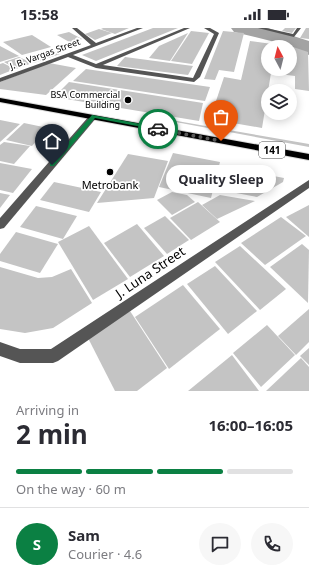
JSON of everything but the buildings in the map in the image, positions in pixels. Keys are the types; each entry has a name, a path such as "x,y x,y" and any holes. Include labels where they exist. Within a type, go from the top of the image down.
{"main road":[{"name":"141","path":"0,100 94,116 309,157"}],"street":[{"path":"74,28 95,45"},
{"name":"J. B. Vargas Street","path":"0,80 140,28"},
{"path":"96,66 188,28"},
{"path":"68,55 96,66 194,80 197,77 217,33 206,28"},
{"path":"260,28 294,36 299,28"},
{"path":"0,225 94,116"},
{"name":"J. Luna Street","path":"0,349 20,356 53,356 309,183"}],"waterway":[{"path":"241,28 277,36 309,48"}],"way so far":[{"path":"158,129 221,141"}],"place":[{"name":"BSA Commercial Building","path":"128,100"},
{"name":"Quality Sleep","path":"221,141"},
{"name":"Metrobank","path":"110,172"}],"route":[{"path":"52,165 94,116 158,129"}]}
